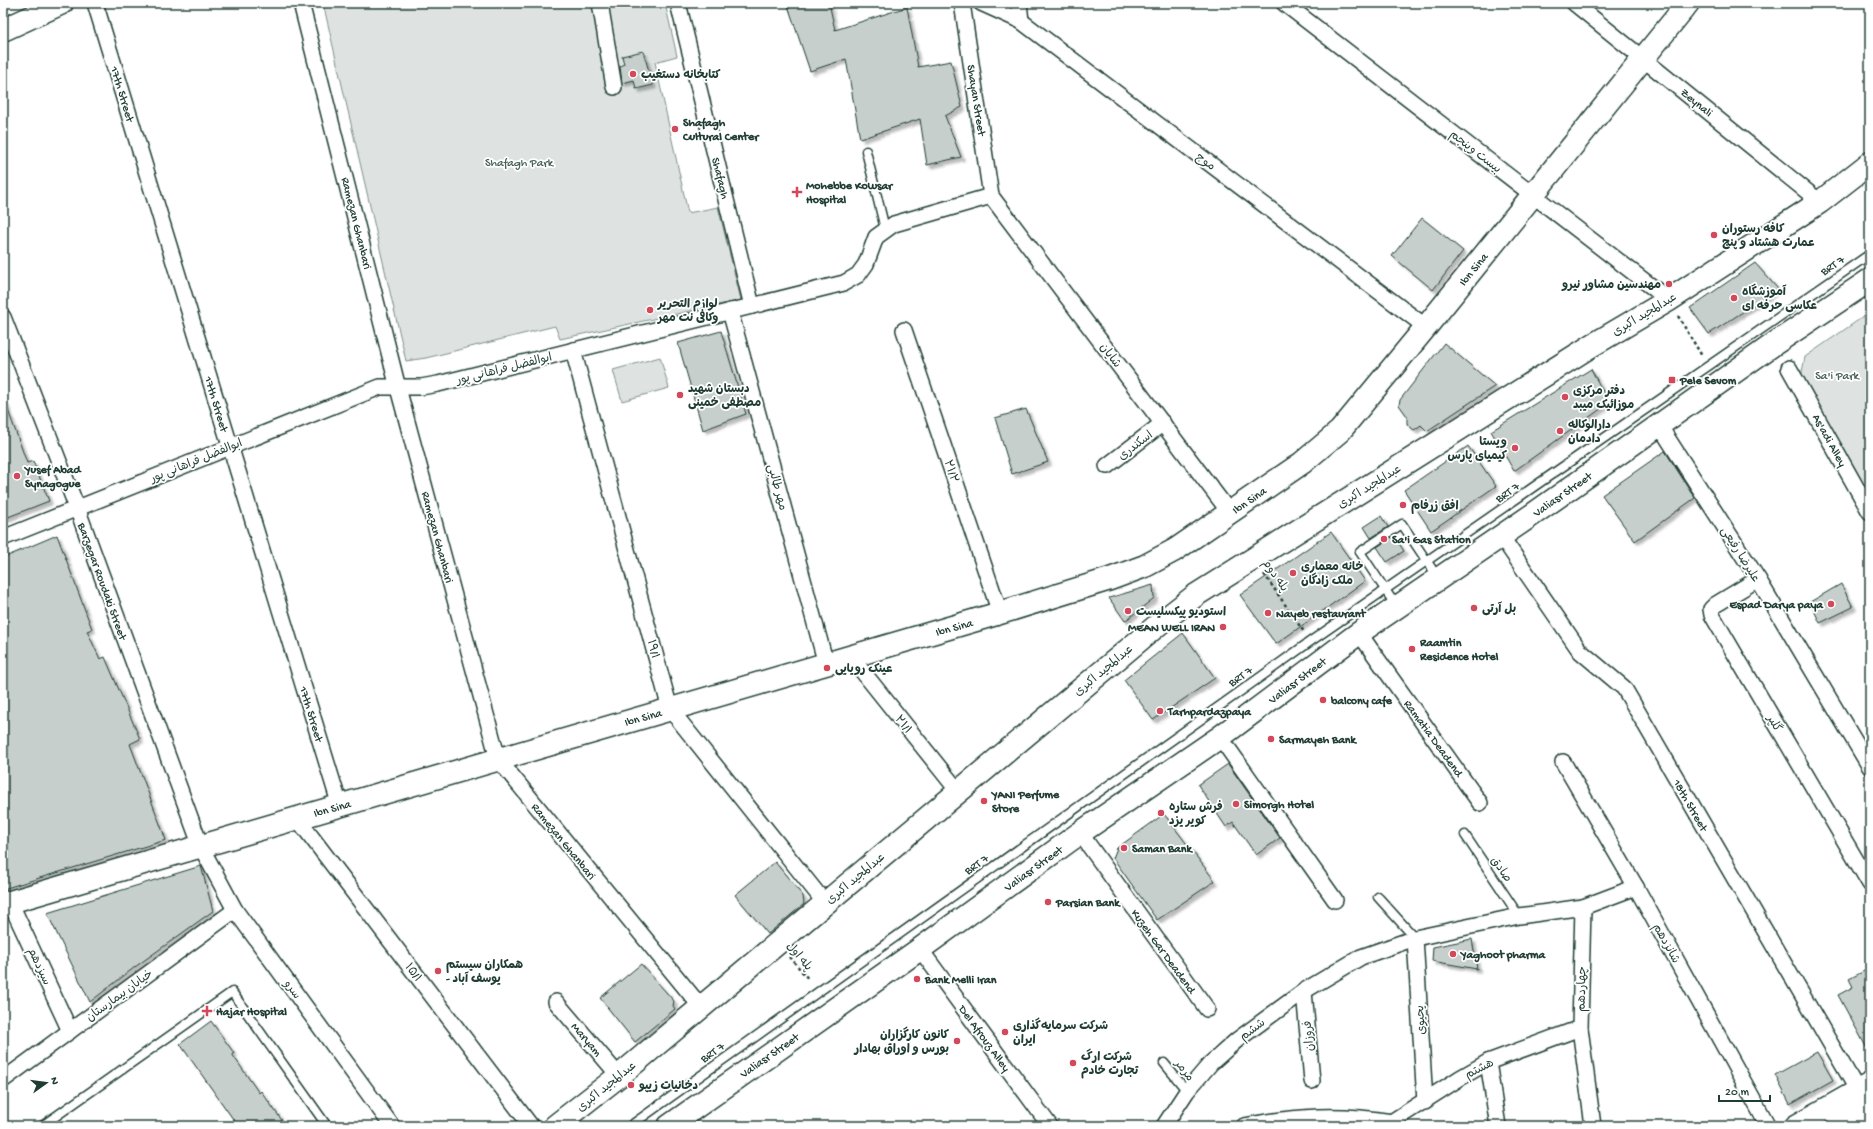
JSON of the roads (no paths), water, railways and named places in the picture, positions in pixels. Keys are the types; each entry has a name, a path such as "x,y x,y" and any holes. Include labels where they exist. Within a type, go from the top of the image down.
{"street":[{"path":"3,30 62,3"},
{"name":"17th Street","path":"95,3 340,806"},
{"name":"Ramezan Ghanbari","path":"301,3 398,388 498,760 701,1007"},
{"path":"600,3 614,87"},
{"name":"Shafagh","path":"678,3 752,306"},
{"name":"Shayan Street","path":"962,3 991,196"},
{"name":"موج","path":"981,3 1021,21 1426,327"},
{"path":"1019,3 1021,21"},
{"name":"بیست وپنجم","path":"1284,3 1669,300"},
{"name":"Zeynali","path":"1574,3 1644,58 1820,202"},
{"name":"Ibn Sina","path":"6,903 1000,613 1145,566 1176,550 1302,463 1340,431 1688,3"},
{"name":"عبدالمجید اکبری","path":"555,1126 619,1076 958,791 1160,623 1196,596 1585,350 1669,300 1820,202 1870,163"},
{"name":"ابوالفضل فراهانی پور","path":"3,538 380,387 421,387 438,384 844,282 858,275 866,264 876,237 885,229 894,224 991,196"},
{"name":"شایان","path":"991,196 1230,513"},
{"name":"Valiasr Street","path":"669,1126 920,949 1080,833 1220,737 1359,633 1397,607 1433,570 1501,536 1774,344 1870,280"},
{"name":"مهر طالبی","path":"730,311 826,664"},
{"name":"Barzegar Roudaki Street","path":"3,317 76,508 201,847"},
{"name":"۲۱/۲","path":"904,330 1000,613"},
{"name":"۱۹/۱","path":"573,350 670,709 825,903"},
{"name":"As'adi Alley","path":"1789,368 1870,512"},
{"name":"اسکندری","path":"1107,466 1163,423"},
{"name":"علیرضا رفیعی","path":"1659,425 1758,579 1870,767"},
{"name":"18th Street","path":"1501,536 1580,651 1624,688 1866,1094"},
{"name":"گلپر","path":"1758,579 1715,605 1711,609 1712,615 1870,884"},
{"name":"Ramatia Deadend","path":"1359,633 1480,803"},
{"name":"۲۱/۱","path":"851,657 958,791"},
{"path":"1220,737 1335,900"},
{"name":"شانزدهم","path":"1563,762 1636,887 1768,1126"},
{"name":"۱۵/۱","path":"297,818 531,1126"},
{"name":"Kuzeh Gar Deadend","path":"1080,833 1206,1009"},
{"name":"سرو","path":"201,847 235,910 392,1126"},
{"path":"1583,907 1636,887"},
{"name":"سیزدهم","path":"6,903 70,1031"},
{"name":"ششم","path":"1164,1126 1187,1091 1211,1064 1237,1040 1304,991 1361,957 1415,938 1519,916 1583,907"},
{"name":"چهاردهم","path":"1583,907 1580,1028 1593,1126"},
{"name":"خیابان بیمارستان","path":"3,1080 235,910"},
{"name":"یحیوی","path":"1415,938 1425,1102"},
{"name":"Del Afrouz Alley","path":"920,949 1050,1126"},
{"name":"فروزان","path":"1304,991 1312,1080"},
{"name":"Maryam","path":"556,1002 619,1076"},
{"name":"هشتم","path":"1388,1124 1488,1062 1580,1028"},
{"path":"1488,1062 1498,1126"},
{"path":"1796,1126 1866,1094"},
{"path":"1838,1126 1866,1094"},
{"path":"1244,1126 1280,1119 1314,1116 1363,1117 1388,1124"}],"lane":[{"path":"866,151 885,229"},
{"name":"BRT 7","path":"630,1126 1385,589 1433,570 1707,366 1870,254"},
{"path":"1397,607 1360,552 1402,524 1433,570"},
{"name":"صادق","path":"1465,835 1519,916"},
{"path":"1378,897 1415,938"},
{"path":"42,1126 232,992 327,1126"},
{"name":"مرمر","path":"1164,1063 1187,1091"}],"place":[{"name":"کتابخانه دستغیب","path":"633,74"},
{"name":"Shafagh Cultural Center","path":"675,129"},
{"name":"Mohebbe Kowsar Hospital","path":"797,192"},
{"name":"کافه رستوران عمارت هشتاد و پنج","path":"1714,235"},
{"name":"مهندسین مشاور نیرو","path":"1669,284"},
{"name":"آموزشگاه عکاسی حرفه ای","path":"1734,298"},
{"name":"لوازم التحریر وکافی نت مهر","path":"650,310"},
{"name":"Pele Sevom","path":"1672,380"},
{"name":"دبستان شهید مصطفی خمینی","path":"680,395"},
{"name":"دفتر مرکزی موزائیک میبد","path":"1565,397"},
{"name":"دارالوکاله دادمان","path":"1560,431"},
{"name":"ویستا کیمیای پارس","path":"1515,448"},
{"name":"Yusef Abad Synagogue","path":"17,476"},
{"name":"افق زرفام","path":"1403,505"},
{"name":"Sa'i Gas Station","path":"1384,539"},
{"name":"خانه معماری ملک زادگان","path":"1293,573"},
{"name":"Espad Darya paya","path":"1831,604"},
{"name":"بل آرتی","path":"1474,608"},
{"name":"استودیو پیکسلیست","path":"1128,611"},
{"name":"Nayeb restaurant","path":"1268,613"},
{"name":"MEAN WELL IRAN","path":"1223,627"},
{"name":"Raamtin Residence Hotel","path":"1412,649"},
{"name":"عینک رویایی","path":"827,668"},
{"name":"balcony cafe","path":"1323,700"},
{"name":"Tarhpardazpaya","path":"1160,711"},
{"name":"Sarmayeh Bank","path":"1271,739"},
{"name":"YANI Perfume Store","path":"984,801"},
{"name":"Simorgh Hotel","path":"1236,804"},
{"name":"فرش ستاره کویر یزد","path":"1161,813"},
{"name":"Saman Bank","path":"1124,848"},
{"name":"Parsian Bank","path":"1048,902"},
{"name":"Yaghoot pharma","path":"1453,954"},
{"name":"همکاران سیستم - یوسف آباد","path":"438,971"},
{"name":"Bank Melli Iran","path":"917,979"},
{"name":"Hajar Hospital","path":"207,1011"},
{"name":"شركت سرمايه‌گذاری ايران","path":"1005,1032"},
{"name":"کانون کارگزاران بورس و اوراق بهادار","path":"957,1041"},
{"name":"شرکت ارگ تجارت خادم","path":"1073,1063"},
{"name":"دخانیات زیپو","path":"631,1085"}],"park label":[{"name":"Shafagh Park","path":"519,162"},
{"name":"Sa'i Park","path":"1837,375"}]}
